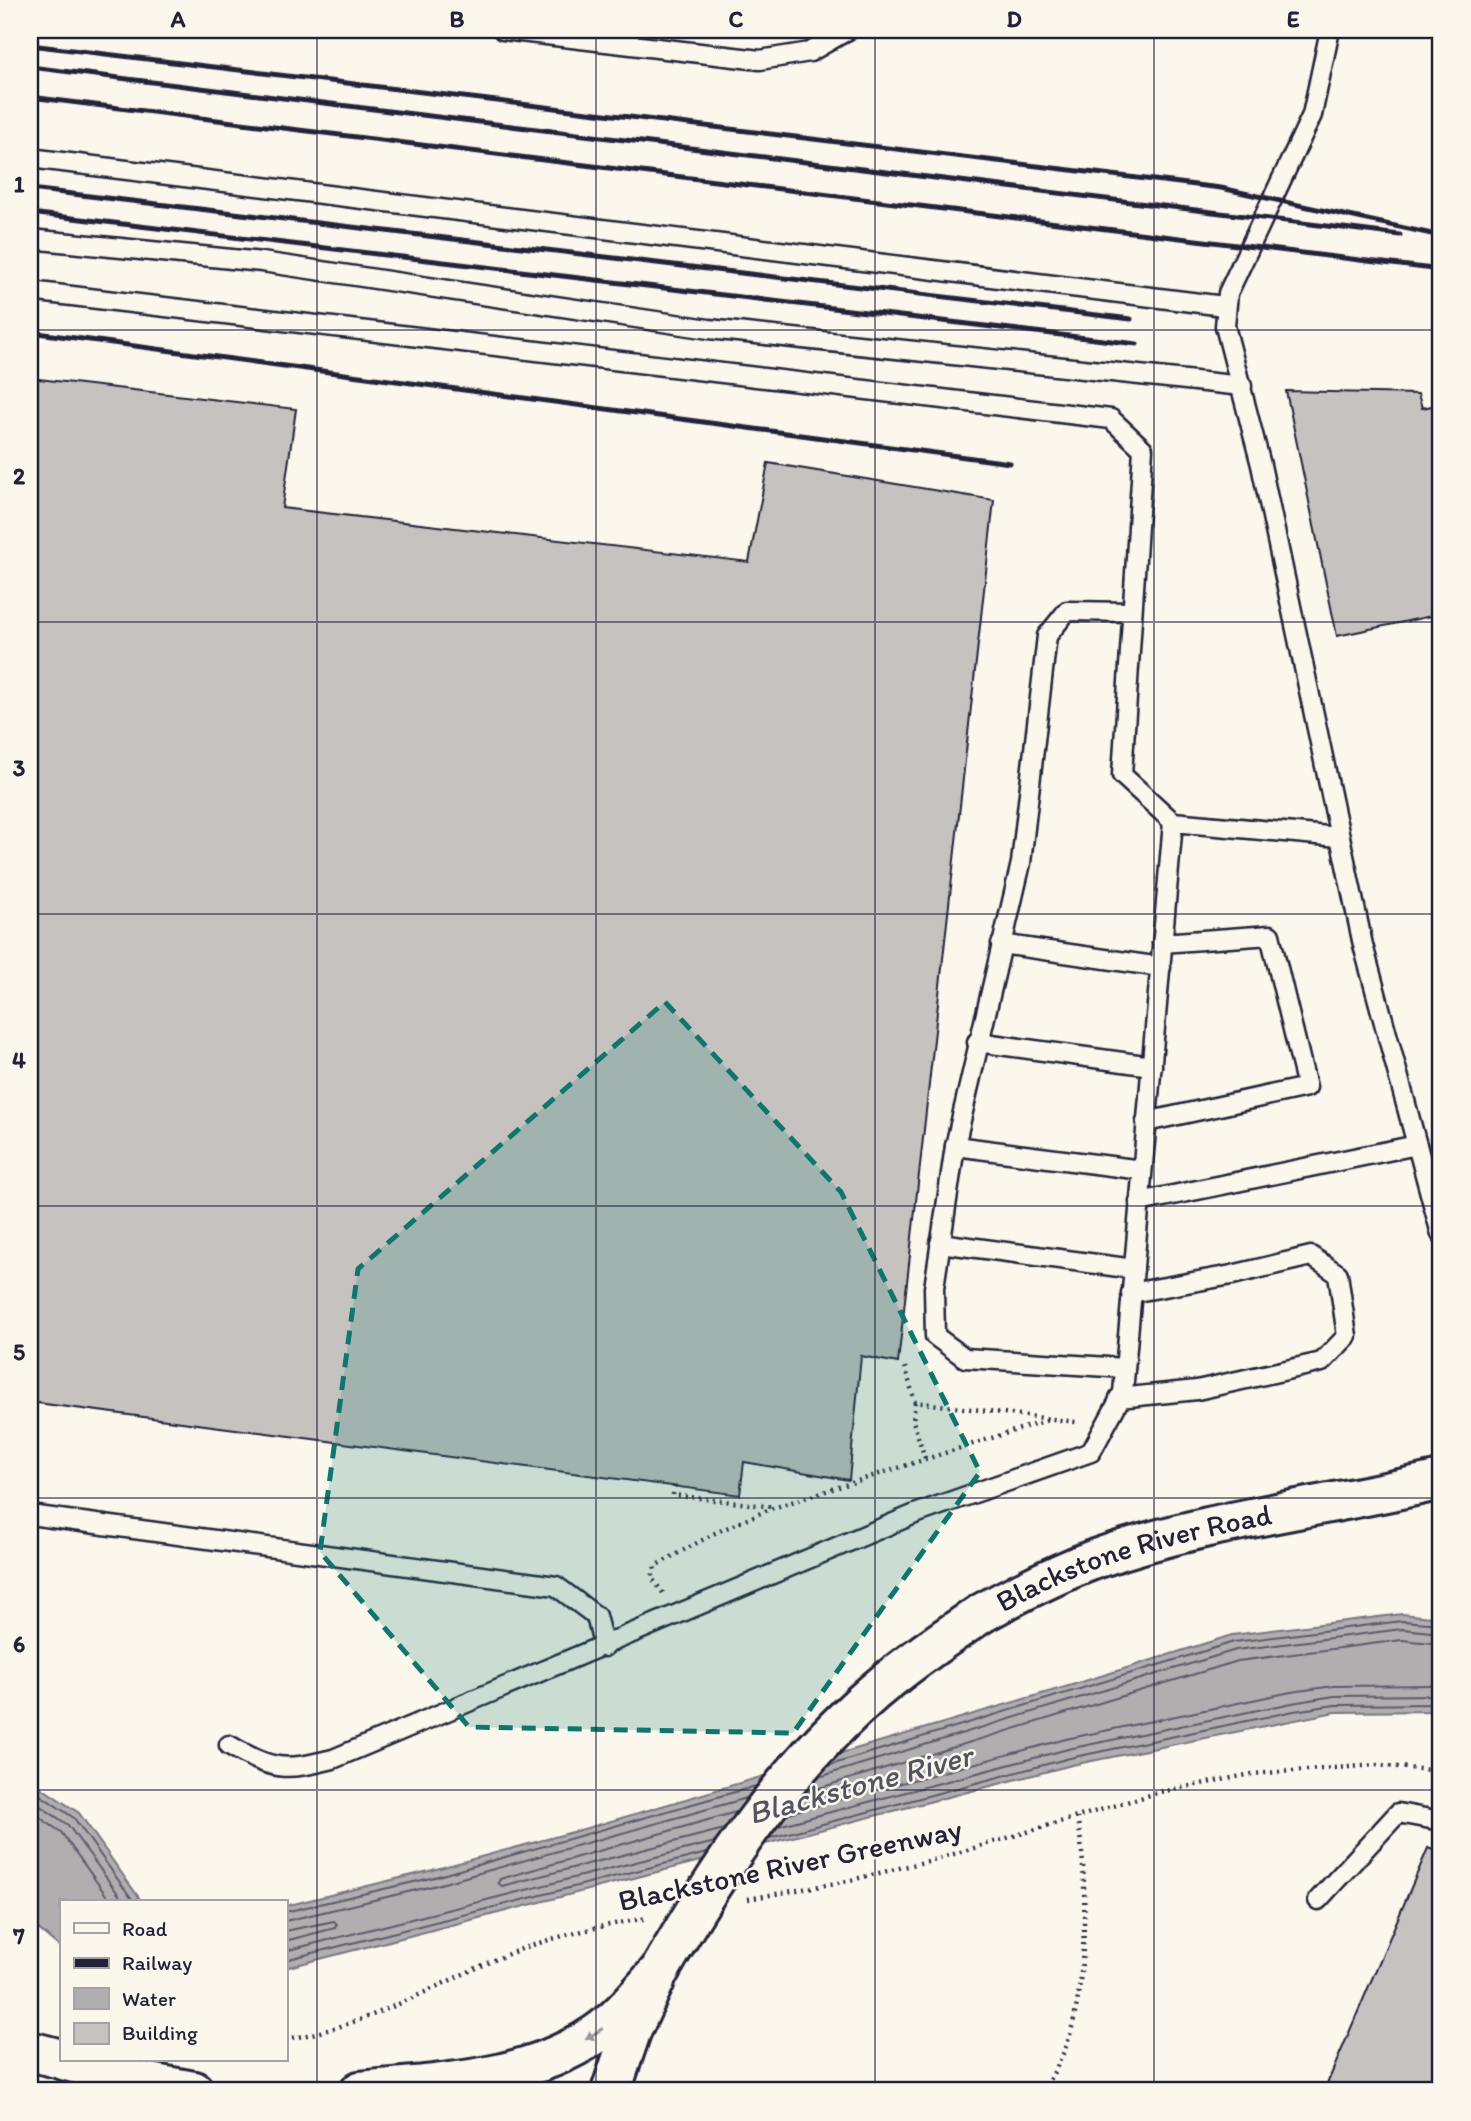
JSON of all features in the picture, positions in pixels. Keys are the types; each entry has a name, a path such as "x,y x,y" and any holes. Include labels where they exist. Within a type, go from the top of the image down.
{"main road":[{"name":"Blackstone River Road","path":"611,2091 631,2032 660,1969 734,1849 782,1786 828,1735 875,1692 982,1613 1037,1583 1098,1558 1164,1538 1441,1480"},
{"path":"360,2091 464,2081 514,2070 558,2054 597,2034 660,1969"},
{"path":"30,2051 60,2059"},
{"path":"69,2062 138,2081 194,2091"}],"lane":[{"path":"503,30 760,60 810,52 848,30"},
{"path":"1330,30 1312,115 1228,293 1224,306 1225,326 1242,386 1363,945 1441,1234"},
{"path":"30,158 1224,306"},
{"path":"30,239 262,262 709,329 1242,386"},
{"path":"30,291 1111,419 1143,449 1122,775 1173,822 1339,837"},
{"path":"1125,1368 965,1358 935,1336 934,1288 955,1146 977,1042 1021,863 1047,636 1067,611 1132,612"},
{"path":"229,1745 255,1761 292,1770 333,1759 915,1514 1091,1451 1119,1398 1125,1368 1173,822"},
{"path":"1146,1122 1307,1087 1270,935 1162,943"},
{"path":"1001,944 1161,967"},
{"path":"977,1042 1152,1066"},
{"path":"1139,1202 1417,1145"},
{"path":"955,1146 1142,1170"},
{"path":"940,1243 1134,1269"},
{"path":"1119,1398 1197,1390 1322,1362 1347,1336 1338,1275 1311,1256 1232,1275 1131,1293"},
{"path":"30,1515 556,1586 596,1616 604,1647"},
{"path":"1318,1900 1398,1813 1441,1821"}],"path":[{"path":"905,1367 915,1402 913,1421 925,1458"},
{"path":"915,1402 1087,1424"},
{"path":"678,1615 652,1578 655,1566 715,1533 775,1507 1051,1419"},
{"path":"674,1486 673,1495 775,1507"},
{"name":"Blackstone River Greenway","path":"743,1900 847,1881 1077,1818 1160,1792 1252,1774 1376,1765 1441,1771"},
{"path":"1042,2091 1069,2038 1077,1997 1083,1926 1080,1834 1077,1818"},
{"name":"Blackstone River Greenway","path":"287,2039 312,2035 368,2019 512,1952 652,1917"}],"highlighted area":[{"path":"665,1002 841,1192 980,1472 793,1733 469,1727 320,1552 358,1269"}],"water":[{"name":"Blackstone River","path":"1402,1614 1441,1618 1441,1711 1335,1712 1072,1765 287,1967 287,1906 591,1827 1232,1635"},
{"path":"30,1780 79,1813 141,1900 60,1900 60,1947 30,1922"}],"building":[{"path":"30,378 296,409 282,508 749,562 768,463 994,500 898,1363 861,1356 849,1480 744,1462 740,1495 30,1402"},
{"path":"1286,391 1418,394 1422,408 1441,404 1441,614 1337,636"},
{"path":"1428,1848 1441,1853 1441,2091 1324,2091"}],"railway":[{"path":"30,45 1221,188 1441,236"},
{"path":"30,67 1400,235"},
{"path":"30,97 1441,270"},
{"path":"30,189 1131,319"},
{"path":"30,213 1137,344"},
{"path":"30,332 1010,463"}]}
